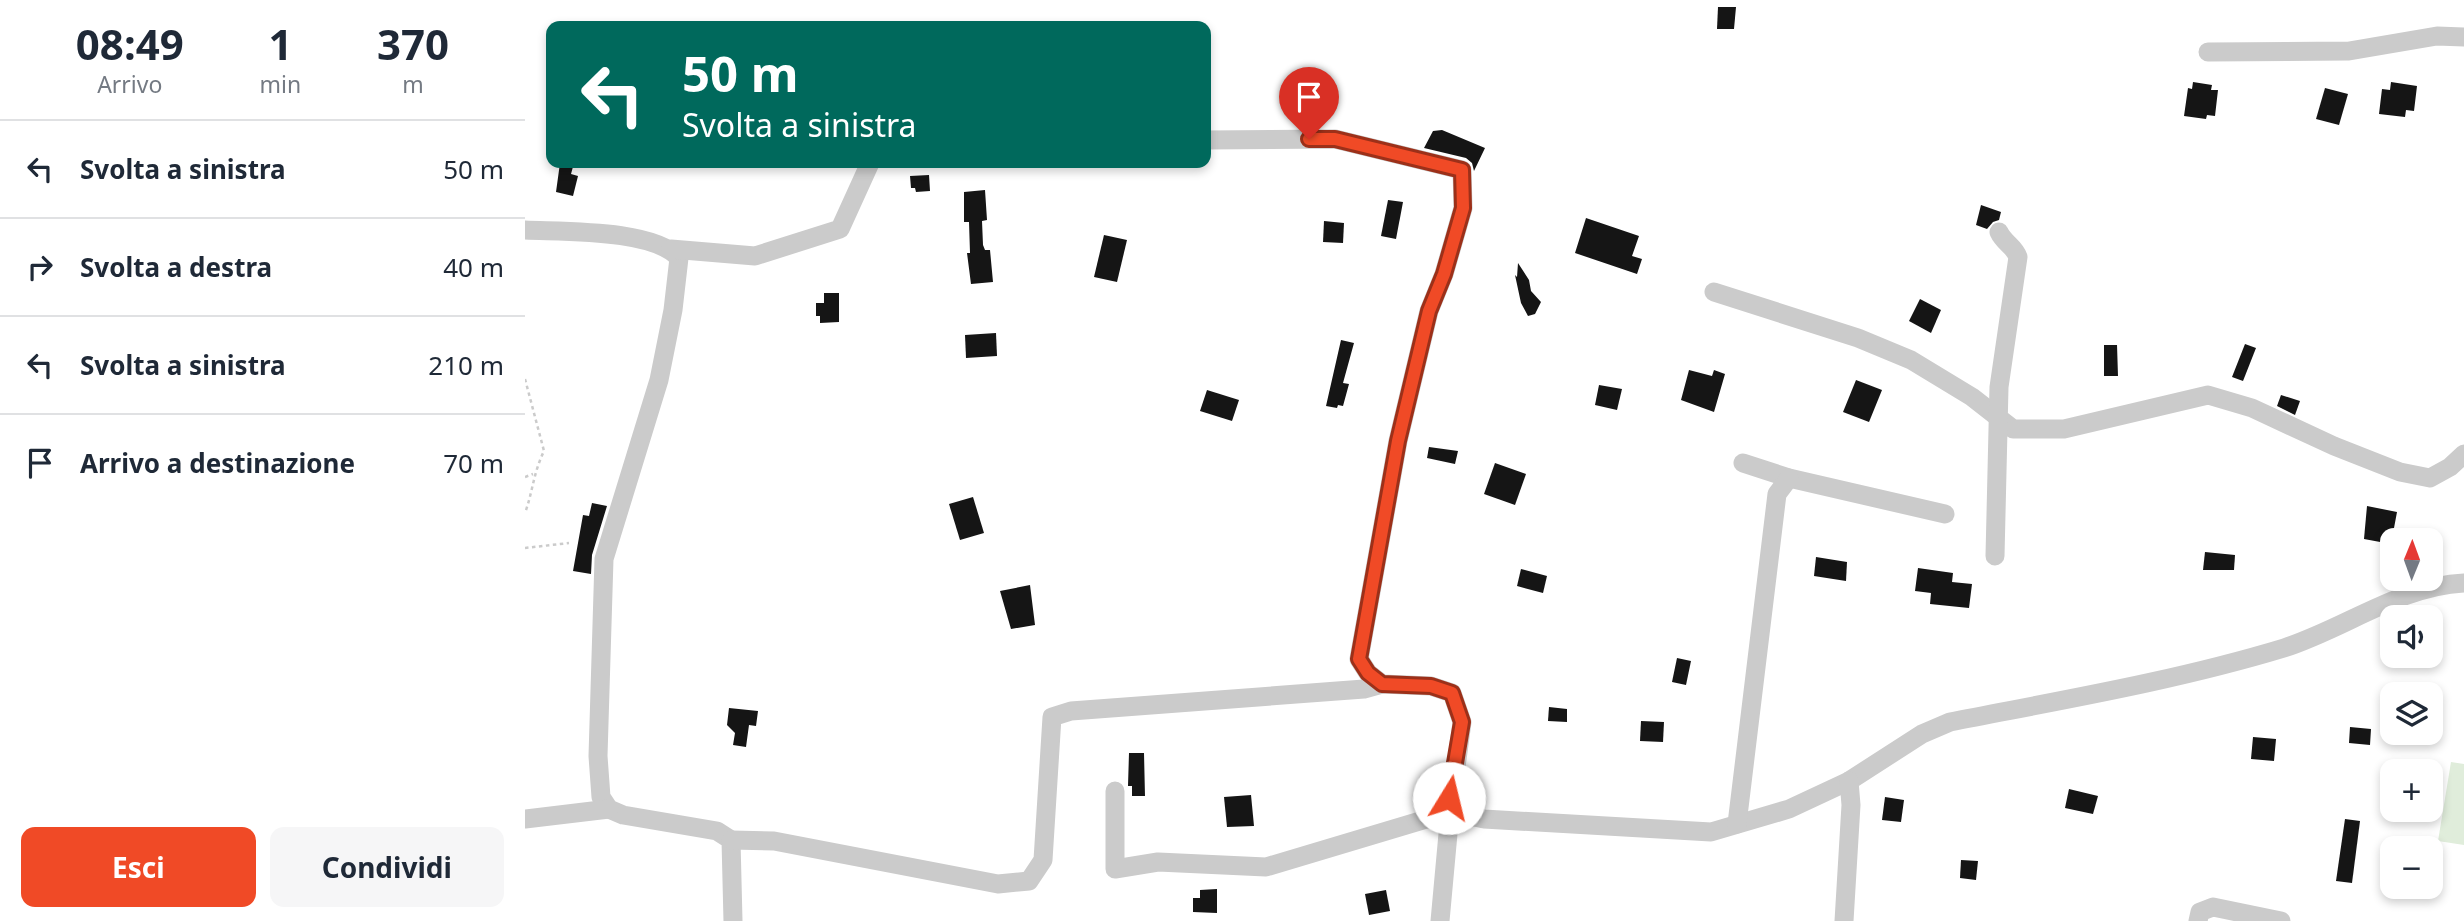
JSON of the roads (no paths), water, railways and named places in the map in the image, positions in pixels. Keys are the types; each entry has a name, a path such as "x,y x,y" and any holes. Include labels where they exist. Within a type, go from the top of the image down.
{"street":[{"path":"2208,52 2349,51 2437,36 2464,37"},
{"path":"1211,140 1335,139 1462,170 1463,208 1444,274 1429,311 1398,441 1359,659 1368,673 1382,684"},
{"path":"525,230 637,240 671,249 755,256 840,229 868,168"},
{"path":"1995,556 1999,387 2008,306 2018,257 2014,248 2003,241 1999,232"},
{"path":"671,249 679,258 673,310 659,380 604,559 598,756 601,797 609,808 623,815 717,831 731,841 773,841 998,884 1029,881 1043,860 1052,717 1071,710 1364,689 1382,684 1431,686 1452,693 1462,722 1440,921"},
{"path":"1714,292 1858,338 1911,360 1972,397 2013,429 2064,429 2208,396 2252,408 2334,446 2400,472 2430,478 2451,467 2464,454"},
{"path":"1742,463 1789,478 1945,514"},
{"path":"1737,824 1777,494 1789,478"},
{"path":"1115,791 1115,869 1159,862 1266,867 1450,812 1484,819 1711,832 1789,809 1849,781 1922,734 1950,722 2216,669 2303,642 2414,593 2464,583"},
{"path":"1844,921 1851,805 1849,781"},
{"path":"525,819 609,808"},
{"path":"731,841 733,921"},
{"path":"2198,921 2200,912 2213,907 2281,921"}]}
